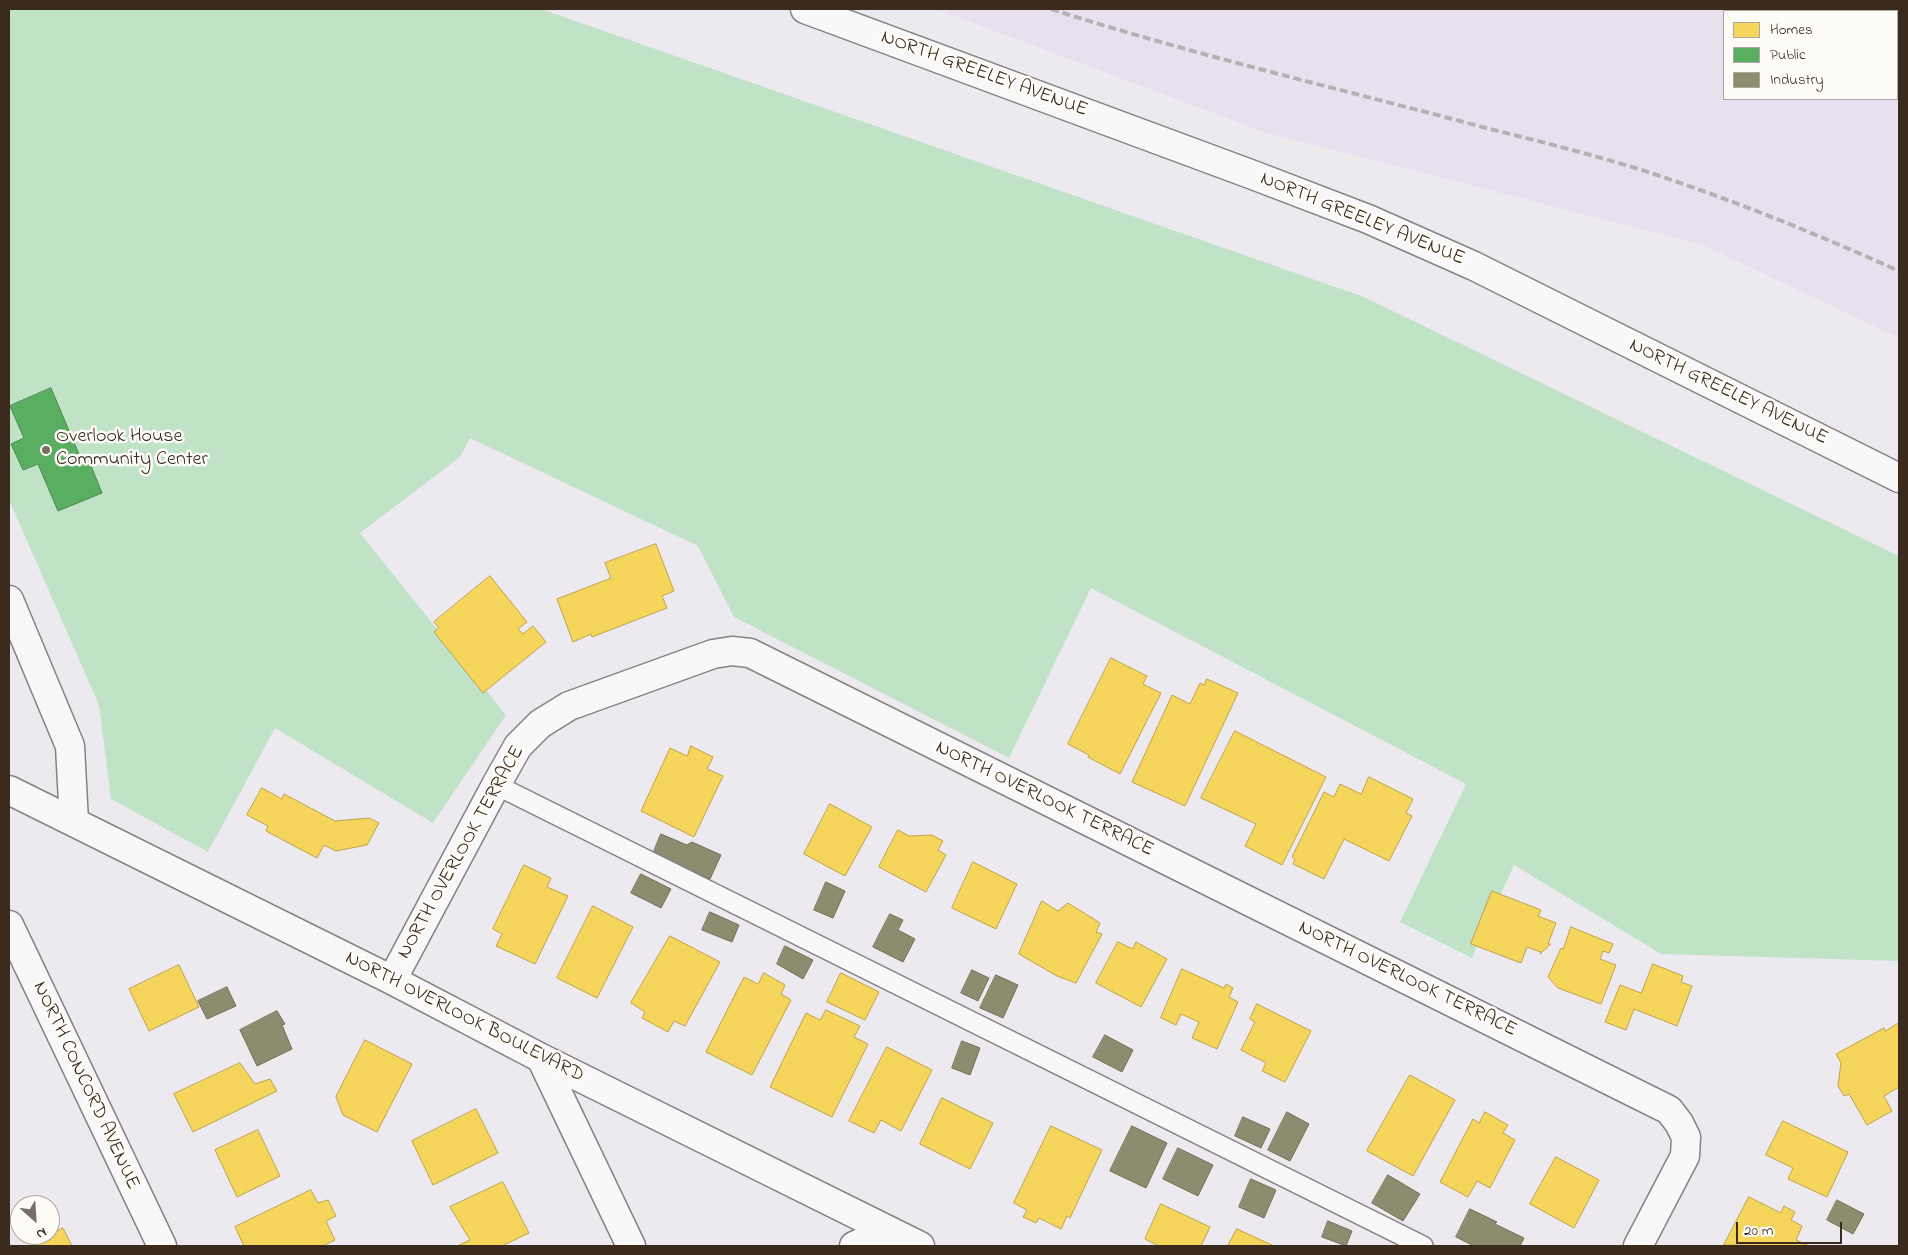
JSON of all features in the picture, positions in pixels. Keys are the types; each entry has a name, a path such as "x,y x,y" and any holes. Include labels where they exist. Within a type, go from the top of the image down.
{"street":[{"name":"NORTH GREELEY AVENUE","path":"805,9 1368,219 1474,266 1899,478"},
{"path":"9,600 70,746 74,822"},
{"name":"NORTH OVERLOOK TERRACE","path":"392,980 518,746 540,724 569,706 713,654 732,650 750,653 1669,1110 1679,1123 1686,1137 1685,1156 1638,1246"},
{"name":"NORTH OVERLOOK BOULEVARD","path":"9,790 392,980 541,1058 920,1246"},
{"name":"NORTH CONCORD AVENUE","path":"9,925 162,1246"},
{"path":"541,1058 631,1246"},
{"path":"854,1246 887,1230"}],"lane":[{"path":"496,785 1422,1246"}],"shaded area":[{"path":"936,9 1899,9 1899,338 1703,245 1264,132"}],"green space":[{"path":"9,9 541,9 1364,297 1899,556 1899,961 1661,954 1514,865 1472,958 1400,922 1466,784 1091,588 1009,758 734,617 698,546 470,438 460,457 360,533 506,715 433,823 275,728 208,852 111,799 99,705 9,500"}],"building: Homes":[{"path":"656,544 674,591 662,596 667,608 592,637 591,634 573,642 557,599 611,578 605,563"},
{"path":"490,576 527,622 518,629 523,634 533,626 546,642 483,693 434,632 439,628 434,622"},
{"path":"1111,658 1147,676 1143,684 1161,693 1120,774 1068,744"},
{"path":"1207,679 1238,693 1185,806 1132,782 1172,695 1190,704 1200,683 1204,685"},
{"path":"1235,731 1326,777 1282,865 1245,846 1256,824 1201,798"},
{"path":"691,746 713,757 707,769 723,776 694,837 641,811 670,748 687,756"},
{"path":"1369,777 1413,799 1406,813 1412,816 1389,861 1344,839 1324,879 1293,864 1295,859 1292,857 1324,792 1334,797 1340,784 1361,794"},
{"path":"262,788 282,799 284,794 335,821 369,818 379,823 367,845 336,851 324,845 317,858 266,831 268,826 247,815"},
{"path":"830,804 872,827 845,876 804,854"},
{"path":"898,830 909,836 932,835 943,841 938,850 946,855 926,892 879,867"},
{"path":"973,862 1017,884 996,929 952,908"},
{"path":"524,865 551,878 547,887 568,896 535,964 496,946 502,934 493,929"},
{"path":"1492,891 1541,910 1538,916 1556,923 1548,944 1551,944 1540,954 1541,952 1527,947 1521,963 1471,944"},
{"path":"1042,901 1058,911 1068,903 1100,923 1096,932 1102,934 1076,983 1057,976 1019,954"},
{"path":"593,906 633,927 597,998 557,978"},
{"path":"1571,927 1613,944 1609,953 1603,951 1600,959 1616,965 1601,1004 1558,988 1548,977 1561,948 1563,949"},
{"path":"670,936 720,962 685,1026 674,1021 668,1032 642,1018 645,1012 631,1003"},
{"path":"1118,942 1133,949 1136,942 1167,959 1141,1007 1096,983"},
{"path":"1653,964 1683,976 1681,982 1692,986 1677,1026 1634,1009 1626,1030 1605,1022 1620,985 1641,993"},
{"path":"179,965 199,1007 149,1031 129,989"},
{"path":"1182,969 1224,988 1226,984 1233,988 1229,997 1238,1002 1217,1049 1192,1038 1199,1022 1181,1014 1176,1025 1161,1018"},
{"path":"764,973 785,985 781,994 791,1000 752,1075 706,1052 744,977 758,984"},
{"path":"841,973 879,992 865,1020 827,1002"},
{"path":"1257,1004 1311,1031 1285,1082 1262,1071 1266,1063 1241,1050 1255,1022 1250,1019"},
{"path":"826,1010 860,1026 854,1037 868,1044 832,1117 770,1087 806,1013 820,1020"},
{"path":"1899,1023 1899,1087 1884,1096 1892,1111 1867,1125 1849,1094 1844,1096 1838,1086 1841,1063 1836,1054 1884,1028 1885,1031"},
{"path":"365,1040 412,1064 377,1132 343,1115 336,1097"},
{"path":"887,1047 932,1070 901,1131 881,1120 874,1133 849,1121"},
{"path":"240,1063 255,1084 270,1079 277,1091 193,1132 174,1094"},
{"path":"1410,1075 1455,1100 1413,1176 1367,1151"},
{"path":"942,1098 993,1123 970,1169 920,1144"},
{"path":"476,1109 498,1153 433,1185 412,1141"},
{"path":"1485,1112 1508,1125 1503,1133 1515,1140 1490,1188 1477,1181 1468,1197 1440,1182 1473,1119 1479,1123"},
{"path":"1783,1121 1848,1152 1827,1197 1788,1179 1793,1168 1766,1155"},
{"path":"1051,1126 1102,1150 1070,1218 1067,1216 1061,1229 1039,1218 1036,1223 1023,1217 1027,1210 1014,1203"},
{"path":"258,1130 280,1176 237,1197 215,1150"},
{"path":"1556,1157 1599,1180 1574,1228 1530,1204"},
{"path":"503,1182 529,1233 502,1246 459,1246 470,1240 450,1207"},
{"path":"311,1190 318,1203 328,1200 336,1216 326,1221 335,1240 322,1246 244,1246 235,1227"},
{"path":"1749,1197 1781,1213 1784,1206 1795,1212 1791,1220 1802,1226 1796,1240 1809,1246 1724,1245"},
{"path":"1161,1204 1210,1227 1201,1246 1159,1246 1145,1239"},
{"path":"63,1228 72,1246 35,1246 60,1245 60,1230"},
{"path":"1237,1229 1274,1246 1228,1246"}],"building: Public":[{"name":"Overlook House Community Center","path":"51,388 81,459 87,456 102,493 58,511 38,464 23,470 11,444 24,438 10,406"}],"building: Industry":[{"path":"661,834 687,845 692,842 721,855 710,879 653,854"},
{"path":"641,874 671,889 661,908 631,893"},
{"path":"826,882 845,891 833,918 814,910"},
{"path":"710,912 739,925 732,942 702,930"},
{"path":"890,914 903,920 898,930 915,939 903,962 873,947"},
{"path":"785,946 813,960 803,979 777,964"},
{"path":"972,970 989,978 978,1001 961,993"},
{"path":"996,975 1018,985 1003,1018 980,1008"},
{"path":"227,987 236,1006 207,1019 198,1001"},
{"path":"277,1011 285,1024 282,1025 292,1049 257,1066 240,1030"},
{"path":"1105,1035 1133,1050 1122,1072 1093,1057"},
{"path":"962,1041 980,1048 970,1075 952,1068"},
{"path":"1287,1112 1309,1124 1290,1161 1268,1150"},
{"path":"1243,1117 1270,1129 1261,1148 1235,1136"},
{"path":"1132,1126 1167,1143 1146,1188 1110,1171"},
{"path":"1178,1148 1213,1165 1198,1196 1163,1179"},
{"path":"1388,1175 1420,1194 1403,1221 1372,1203"},
{"path":"1251,1179 1276,1190 1264,1218 1239,1207"},
{"path":"1837,1200 1864,1214 1853,1234 1827,1220"},
{"path":"1470,1209 1524,1238 1520,1246 1474,1246 1456,1237"},
{"path":"1328,1221 1352,1231 1346,1246 1322,1237"}],"railway":[{"path":"1051,9 1213,57 1633,167 1747,208 1899,271"}],"place":[{"name":"Overlook House Community Center","path":"46,450"}]}
